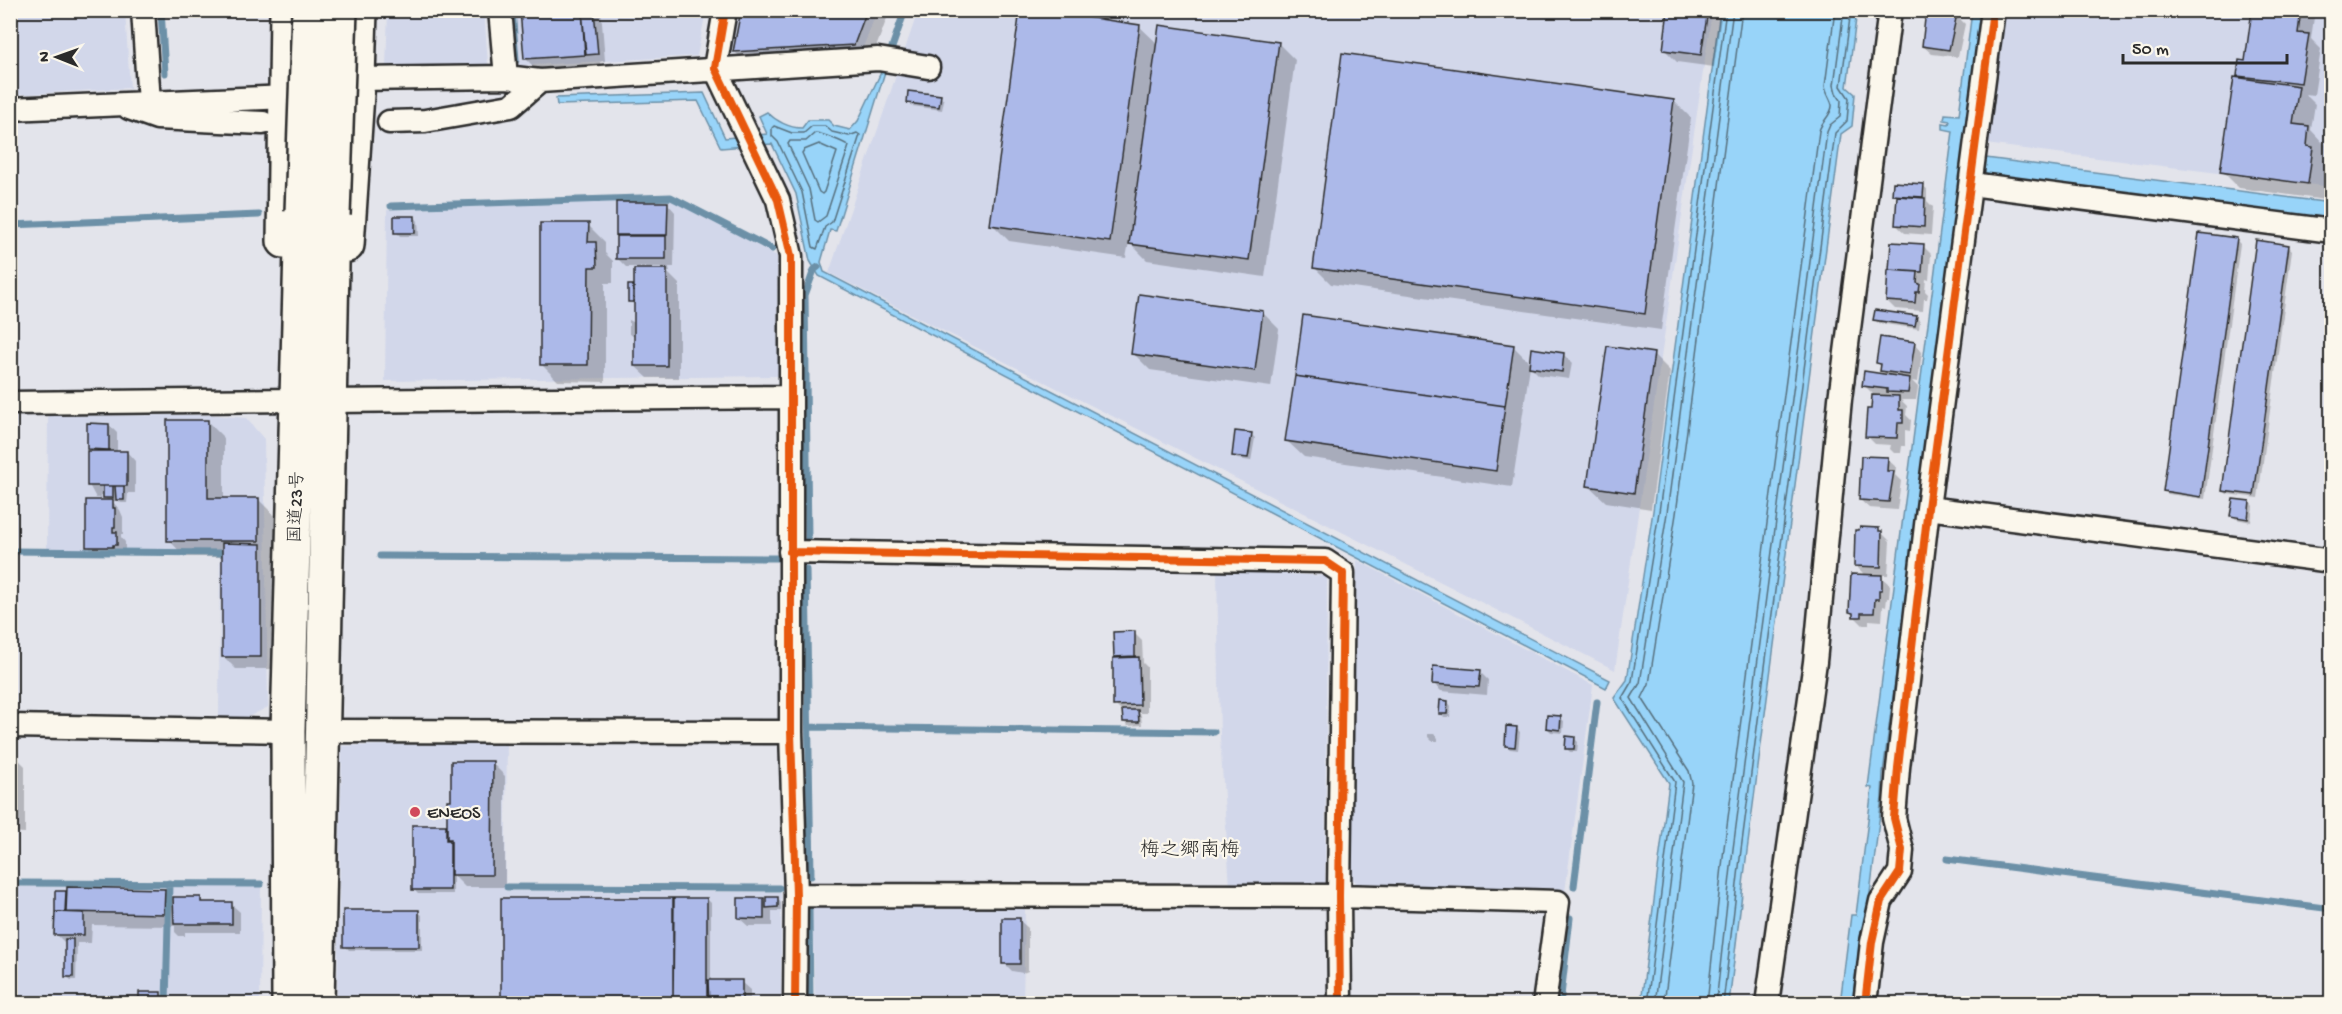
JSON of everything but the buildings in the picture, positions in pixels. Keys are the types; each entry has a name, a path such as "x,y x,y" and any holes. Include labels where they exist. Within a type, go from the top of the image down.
{"highway":[{"path":"287,10 284,322 313,401"},
{"name":"国道23号","path":"309,10 317,214 313,401 322,731 317,1004"},
{"name":"国道23号","path":"317,214 340,10"},
{"path":"313,401 351,214 360,10"},
{"name":"国道23号","path":"289,1004 288,731 313,401"}],"street":[{"path":"142,10 149,103"},
{"path":"500,10 506,77"},
{"path":"724,10 715,69 778,200 791,256 790,552 791,732 796,895 795,1004"},
{"path":"1767,1004 1814,673 1840,399 1890,10"},
{"path":"1865,1004 1872,942 1881,901 1900,872 1902,849 1894,818 1898,768 1928,508 1993,10"},
{"path":"358,79 506,77 540,81 878,59 928,68"},
{"path":"389,122 425,121 511,106 540,81"},
{"path":"10,109 287,96"},
{"path":"120,104 157,118 263,123"},
{"path":"1971,184 2331,231"},
{"path":"10,403 791,397"},
{"path":"1928,508 2331,561"},
{"path":"790,552 1325,561 1343,573 1340,1004"},
{"path":"10,726 288,731"},
{"path":"322,731 791,732"},
{"path":"796,895 1339,896 1558,902 1544,1004"}],"shaded area":[{"path":"11,10 125,11 130,88 11,95"},
{"path":"388,11 484,11 488,64 386,67"},
{"path":"508,11 706,11 697,56 513,66"},
{"path":"735,11 877,11 862,50 726,54"},
{"path":"918,11 1712,11 1615,670 829,273"},
{"path":"2003,11 2331,11 2331,187 1985,144"},
{"path":"671,199 777,256 778,376 385,381 387,210"},
{"path":"214,415 246,418 264,439 268,707 246,718 219,717 220,552 47,548 48,416"},
{"path":"1357,560 1593,685 1565,892 1357,883 1349,876"},
{"path":"1217,571 1327,576 1325,883 1230,887 1220,738"},
{"path":"507,743 505,891 781,892 781,1003 337,1004 342,746"},
{"path":"261,886 260,1003 12,1004 12,887"},
{"path":"812,906 1025,908 1023,1003 815,1003"}],"water":[{"path":"1720,11 1857,11 1847,87 1855,94 1852,126 1841,134 1729,1003 1641,1003 1669,783 1614,698 1627,680 1653,511"},
{"path":"1972,11 1982,11 1967,152 1986,158 2331,203 2331,219 1984,174 1961,177 1883,773 1868,909 1861,932 1852,1003 1840,1004 1851,915 1856,915 1872,788 1868,787 1953,131 1943,129 1943,123 1949,124 1950,121 1944,120 1945,114 1959,115"},
{"path":"892,49 836,231 830,230 821,262 824,272 1610,680 1606,688 819,276 810,261 796,194 772,144 721,148 698,101 557,105 556,98 704,93 725,138 767,134 759,116 767,112 792,127 802,128 808,120 828,120 834,126 850,130 858,121"}],"waterway":[{"path":"161,10 165,73"},
{"path":"512,10 516,60"},
{"path":"889,56 905,10"},
{"path":"391,206 671,197 772,249"},
{"path":"10,225 259,215"},
{"path":"808,539 805,295 814,270 818,267"},
{"path":"10,551 220,553"},
{"path":"380,556 779,558"},
{"path":"806,570 811,876"},
{"path":"1574,886 1597,702"},
{"path":"809,727 1214,732"},
{"path":"1947,859 2332,909"},
{"path":"10,883 261,884"},
{"path":"166,1004 169,883"},
{"path":"507,887 779,888"},
{"path":"809,908 810,1004"},
{"path":"1560,1004 1570,918"}],"cycle path":[{"path":"725,10 715,68 778,200 791,256 791,732 796,895 795,1004"},
{"path":"1865,1004 1872,942 1881,901 1900,872 1902,850 1894,818 1898,768 1928,508 1993,10"},
{"path":"790,552 1325,561 1343,573 1340,1004"}],"place":[{"name":"ENEOS","path":"415,812"}],"district":[{"name":"梅之郷南梅","path":"1190,848"}]}
